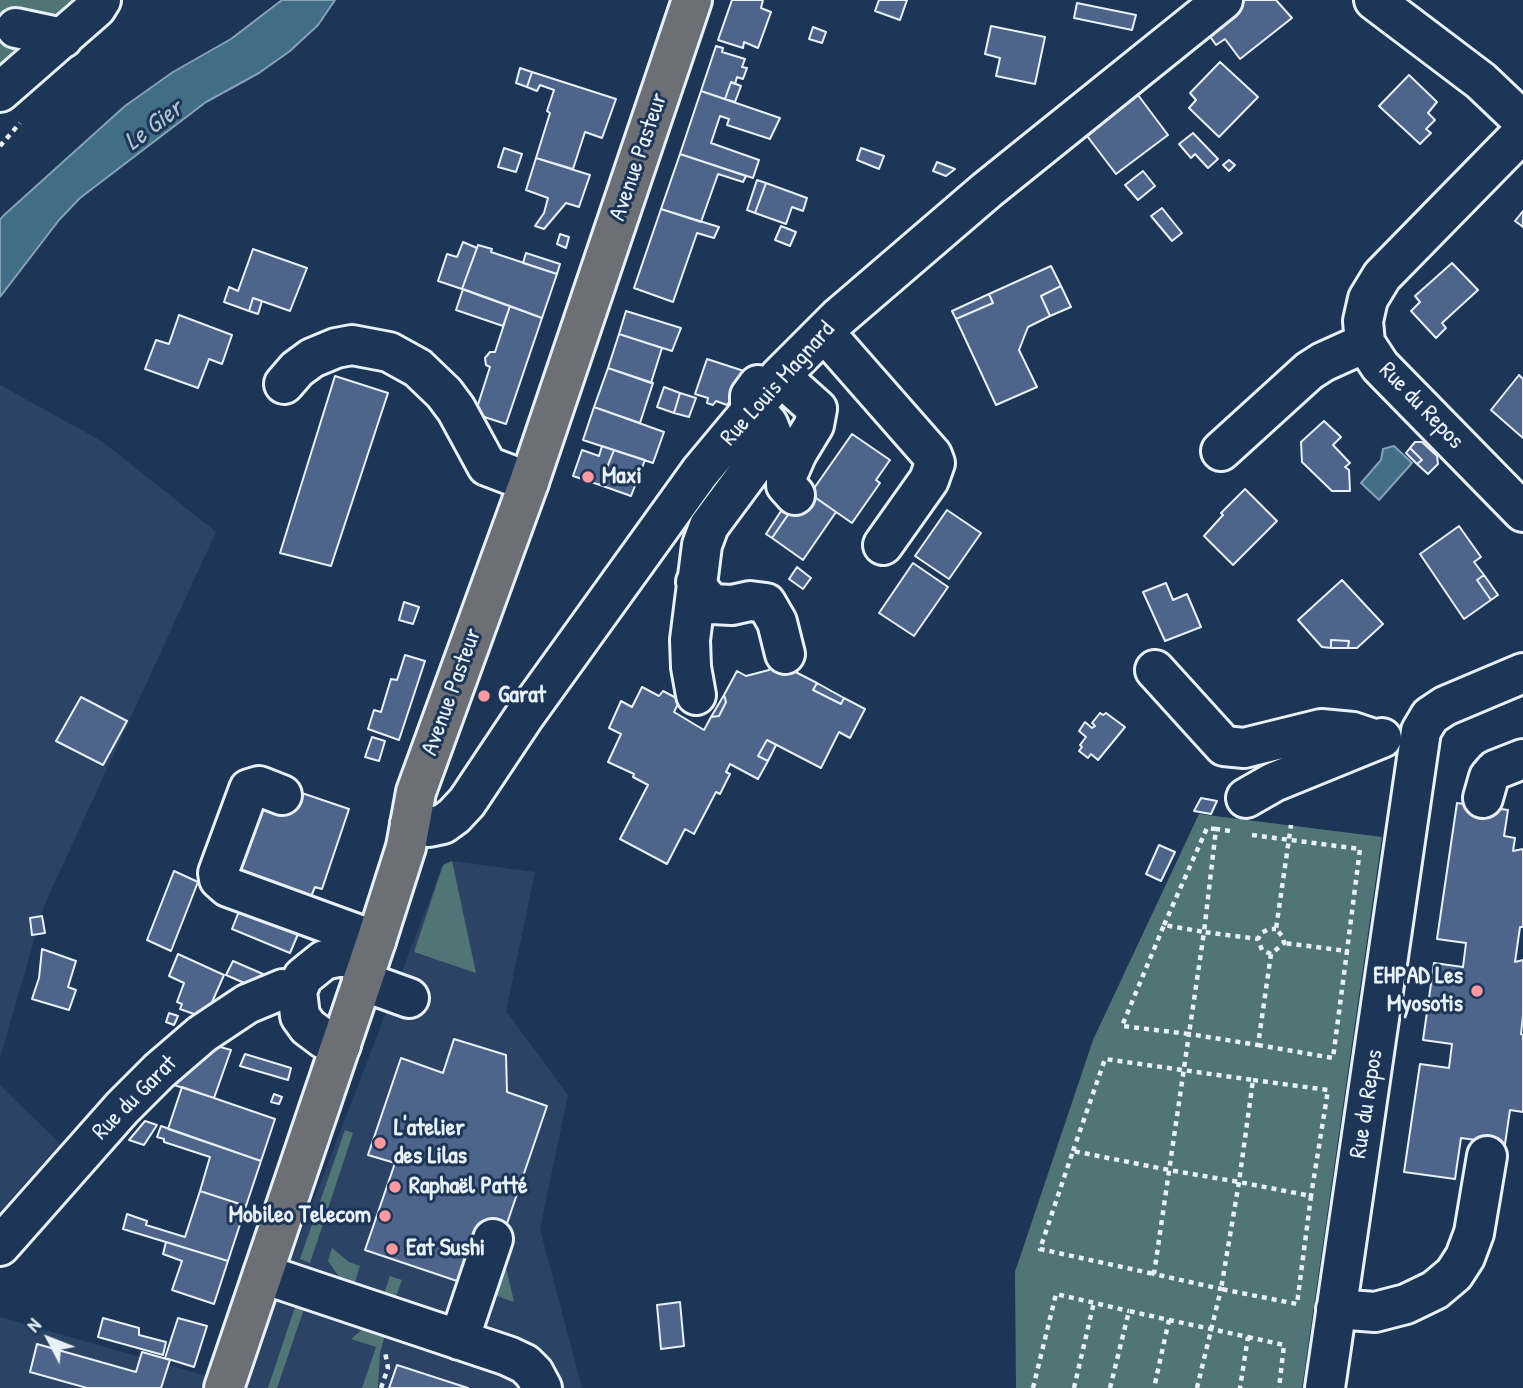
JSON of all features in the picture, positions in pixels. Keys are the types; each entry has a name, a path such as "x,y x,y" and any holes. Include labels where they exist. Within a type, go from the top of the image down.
{"main road":[{"name":"Avenue Pasteur","path":"224,1388 369,961 405,847 416,792 529,482 692,0"}],"street":[{"path":"0,92 96,8 100,0"},
{"path":"696,695 691,675 690,640 704,534 769,444 772,434 768,424 752,407 750,396 764,376 826,306 867,267 1107,71 1199,0"},
{"name":"Rue Louis Magnard","path":"410,824 429,827 443,824 467,802 531,707 684,494 752,407 780,376 824,332 987,190 1223,0"},
{"path":"1374,0 1481,80 1523,121"},
{"path":"16,28 63,37"},
{"name":"Rue du Repos","path":"1523,132 1382,276 1367,299 1363,321 1366,343 1380,366 1523,512"},
{"path":"824,332 932,455 935,463 929,481 883,545"},
{"path":"1221,451 1309,371 1366,343"},
{"path":"284,384 297,369 336,348 352,345 389,352 406,359 444,393 456,409 487,466 529,482"},
{"path":"780,376 817,409 814,425 786,478 786,485 794,495"},
{"path":"662,652 696,582"},
{"path":"696,582 712,604 732,605 757,601 765,603 777,622 785,654"},
{"path":"1155,670 1224,746 1244,748 1321,729 1353,732 1377,740"},
{"path":"1246,798 1274,782 1377,740 1411,728 1421,732 1430,716 1445,706 1523,673"},
{"name":"Rue du Repos","path":"1325,1388 1421,732"},
{"path":"1483,798 1489,776 1495,770 1523,759"},
{"path":"282,794 259,786 249,789 218,873 219,879 228,887 369,961 409,998"},
{"path":"341,1045 324,1039 308,1027 300,1016 296,991 303,977 324,960 355,957 369,961"},
{"name":"Rue du Garat","path":"0,1246 122,1108 159,1071 202,1034 247,1004 283,989 296,991"},
{"path":"1336,1309 1375,1312 1406,1304 1435,1290 1454,1274 1465,1257 1474,1233 1487,1156"},
{"path":"459,1340 493,1239"},
{"path":"263,1274 508,1356 525,1364 534,1373 542,1388"}],"path":[{"path":"1276,929 1291,825"},
{"path":"1207,828 1216,830 1360,849 1333,1058 1189,1034 1122,1026 1207,828"},
{"path":"1154,1274 1204,932 1216,830"},
{"path":"1164,925 1258,939"},
{"path":"1271,954 1262,950 1258,939 1261,933 1276,929 1283,937 1284,943"},
{"path":"1258,1045 1271,954 1284,943 1348,951"},
{"path":"1105,1059 1183,1069 1328,1090 1297,1304 1040,1250 1105,1059"},
{"path":"1197,1388 1221,1289 1240,1182 1253,1080"},
{"path":"1073,1151 1311,1196"},
{"path":"1033,1388 1056,1294 1284,1345 1279,1388"},
{"path":"1074,1388 1094,1302"},
{"path":"1110,1388 1129,1311"},
{"path":"1154,1388 1169,1320"},
{"path":"1240,1388 1248,1337"},
{"path":"382,1388 388,1368 385,1351 398,1355"}],"shaded area":[{"path":"0,385 103,442 216,532 44,906 0,1058"},
{"path":"452,861 535,872 506,1011 568,1095 540,1229 582,1388 0,1388 0,1317 242,1386 443,865"},
{"path":"0,1085 60,1144 0,1211"}],"green space":[{"path":"0,0 118,0 101,33 0,109"},
{"path":"1199,814 1382,837 1302,1388 1016,1388 1015,1272 1093,1040"},
{"path":"452,861 476,973 414,952 443,865"},
{"path":"345,1130 353,1133 310,1263 300,1259"},
{"path":"332,1248 349,1262 360,1266 354,1285 384,1294 390,1276 402,1280 394,1302 345,1285 328,1261"},
{"path":"504,1259 514,1302 491,1294"},
{"path":"297,1301 327,1313 327,1316 304,1309 277,1388 268,1388"},
{"path":"366,1326 386,1331 380,1353 378,1388 362,1388 376,1347 351,1339"}],"water":[{"name":"Le Gier","path":"282,0 335,0 318,25 290,51 259,73 206,102 80,198 59,220 0,297 0,220 3,216 125,106 173,72 231,39"},
{"path":"1394,446 1412,463 1379,500 1361,483 1381,460 1383,449"}],"building":[{"path":"732,0 763,0 761,8 771,12 758,48 744,42 743,48 718,40"},
{"path":"879,0 907,0 900,20 875,11"},
{"path":"1244,0 1276,0 1292,18 1240,59 1225,39 1216,45 1209,35 1213,25"},
{"path":"1077,3 1136,15 1132,30 1074,18"},
{"path":"991,26 1045,37 1035,84 996,76 1000,58 985,54"},
{"path":"813,27 826,32 822,43 809,39"},
{"path":"716,46 723,48 722,52 745,59 742,67 747,68 743,79 737,77 735,84 731,82 725,99 701,91"},
{"path":"1220,62 1258,97 1219,137 1189,108 1196,100 1190,93"},
{"path":"520,68 532,72 527,87 516,83"},
{"path":"532,72 616,99 602,138 585,132 573,169 536,158 554,90 540,85 537,91 527,87"},
{"path":"1409,75 1437,102 1428,113 1435,120 1426,129 1431,133 1420,144 1379,106"},
{"path":"731,82 741,86 735,102 725,99"},
{"path":"701,91 780,118 770,139 727,125 729,119 720,116 711,143 759,160 753,178 680,154"},
{"path":"1135,91 1168,135 1116,174 1084,132"},
{"path":"1193,133 1218,159 1208,168 1195,154 1191,158 1179,144"},
{"path":"504,148 522,154 516,172 498,167"},
{"path":"861,148 884,156 879,169 857,160"},
{"path":"680,154 746,176 743,182 718,174 701,222 661,209"},
{"path":"536,158 590,175 579,207 566,203 544,229 535,226 544,213 548,198 526,190"},
{"path":"1229,160 1235,165 1229,171 1223,165"},
{"path":"937,162 955,169 946,176 933,171"},
{"path":"1143,171 1155,186 1138,200 1125,185"},
{"path":"757,180 766,183 755,213 747,210"},
{"path":"766,183 807,198 803,211 792,207 786,224 755,213"},
{"path":"1162,208 1182,233 1172,241 1151,216"},
{"path":"661,209 719,227 714,238 697,233 673,302 634,288"},
{"path":"1523,211 1523,227 1515,221"},
{"path":"781,226 796,232 790,246 775,240"},
{"path":"560,234 569,237 566,248 557,244"},
{"path":"463,242 477,248 462,289 438,281 447,254 457,257"},
{"path":"478,245 557,274 542,318 462,289"},
{"path":"253,249 307,268 290,311 253,298 249,311 224,302 229,287 238,291"},
{"path":"526,253 560,264 557,274 523,263"},
{"path":"1452,263 1478,290 1442,323 1446,328 1436,338 1411,311 1420,302 1415,296"},
{"path":"1051,266 1061,286 1041,296 1050,316 1028,327 1019,350 1037,387 996,405 956,319 993,303 989,294"},
{"path":"1061,286 1071,307 1050,316 1041,296"},
{"path":"463,289 510,306 503,326 456,310"},
{"path":"989,294 993,303 956,319 952,311"},
{"path":"253,298 262,301 258,314 249,311"},
{"path":"510,306 542,318 506,424 475,414 490,367 486,365 485,358 490,352 495,352"},
{"path":"626,311 681,328 672,351 619,334"},
{"path":"179,315 232,335 222,364 209,359 198,388 145,369 156,340 169,344"},
{"path":"619,334 662,348 651,383 608,368"},
{"path":"707,359 750,373 727,405 716,401 713,405 707,403 708,398 695,394"},
{"path":"608,368 653,383 640,423 594,407"},
{"path":"1519,375 1523,379 1523,438 1491,410"},
{"path":"335,376 388,393 331,566 280,553"},
{"path":"664,387 680,393 674,413 657,407"},
{"path":"680,393 696,398 689,417 674,413"},
{"path":"594,407 664,432 653,463 583,440"},
{"path":"1324,421 1341,437 1333,445 1350,463 1345,467 1349,470 1350,491 1332,491 1302,462 1301,442"},
{"path":"852,434 890,460 876,480 880,483 852,523 810,494"},
{"path":"1415,442 1422,442 1437,456 1438,464 1428,474 1417,464 1422,460 1410,448"},
{"path":"602,446 614,450 600,485 573,476 582,450 599,456"},
{"path":"1410,448 1422,460 1417,464 1406,453"},
{"path":"614,450 645,460 631,496 600,485"},
{"path":"1245,489 1277,521 1233,565 1204,536 1223,515 1221,513"},
{"path":"805,490 836,512 803,560 772,538"},
{"path":"783,508 790,512 772,538 766,534"},
{"path":"947,510 981,533 949,579 915,556"},
{"path":"1459,526 1481,557 1474,562 1484,575 1477,580 1491,600 1464,619 1420,554"},
{"path":"913,563 948,587 914,636 879,613"},
{"path":"797,567 811,578 803,589 789,579"},
{"path":"1484,575 1498,595 1491,600 1477,580"},
{"path":"1342,580 1383,624 1357,648 1348,648 1349,641 1331,640 1331,648 1322,647 1298,620"},
{"path":"1166,583 1173,600 1187,594 1201,627 1165,641 1143,592"},
{"path":"404,602 419,607 413,624 399,620"},
{"path":"1331,640 1349,641 1348,648 1331,648"},
{"path":"405,655 425,661 399,740 368,729 374,710 381,712 391,679 397,680"},
{"path":"774,661 817,683 813,690 841,704 844,698 865,709 850,738 839,732 821,768 767,740 758,756 768,761 758,779 730,764 726,772 730,774 720,794 716,792 694,834 685,829 667,864 620,839 648,785 633,777 634,774 608,762 621,734 609,728 621,701 632,707 642,687 659,696 663,691 680,700 674,712 704,730 711,717 719,716 726,702 724,695 737,671 746,676 769,670"},
{"path":"817,683 844,698 841,704 813,690"},
{"path":"724,695 726,702 719,716 711,717"},
{"path":"81,697 127,721 103,765 56,741"},
{"path":"1100,713 1106,713 1125,727 1098,760 1091,754 1088,758 1079,751 1086,737 1079,731 1085,722 1092,728 1095,726 1092,723"},
{"path":"372,737 385,741 379,761 365,757"},
{"path":"767,740 776,745 768,761 758,756"},
{"path":"290,789 349,809 322,889 315,887 307,906 231,880 260,797"},
{"path":"1201,798 1217,801 1211,814 1194,811"},
{"name":"EHPAD Les Myosotis","path":"1457,803 1508,810 1504,836 1515,838 1513,851 1523,849 1523,927 1520,927 1515,962 1523,960 1523,1112 1510,1110 1505,1144 1461,1138 1455,1179 1404,1172 1420,1064 1449,1068 1452,1044 1423,1040 1434,963 1463,967 1466,943 1437,939"},
{"path":"1159,845 1175,852 1161,881 1146,874"},
{"path":"174,871 198,882 171,951 147,940"},
{"path":"243,901 301,927 290,953 232,929"},
{"path":"42,916 45,933 32,935 30,918"},
{"path":"42,949 76,961 68,987 76,990 69,1010 32,999 39,978"},
{"path":"178,954 224,975 205,1018 180,1009 182,1004 177,1002 184,983 169,976"},
{"path":"233,961 263,974 249,985 226,975"},
{"path":"169,1013 178,1016 174,1025 166,1022"},
{"path":"454,1039 506,1055 507,1092 547,1106 501,1241 463,1283 365,1250 395,1163 368,1155 401,1058 443,1073"},
{"path":"206,1043 231,1050 214,1098 171,1084"},
{"path":"245,1054 291,1068 288,1080 240,1066"},
{"path":"182,1087 275,1119 261,1161 168,1129"},
{"path":"274,1094 282,1097 279,1104 271,1102"},
{"path":"145,1121 157,1125 144,1145 129,1140"},
{"path":"161,1126 261,1161 246,1206 200,1191 210,1157 164,1142 164,1139 157,1137"},
{"path":"200,1191 246,1206 228,1261 123,1229 127,1214 147,1221 146,1225 185,1237"},
{"path":"166,1242 228,1261 214,1304 172,1290 182,1261 163,1254"},
{"path":"680,1302 684,1346 661,1349 657,1305"},
{"path":"103,1318 139,1328 139,1335 166,1342 163,1355 98,1337"},
{"path":"178,1318 207,1326 194,1367 165,1358"},
{"path":"37,1344 136,1372 142,1352 170,1360 161,1388 87,1388 30,1372"},
{"path":"397,1365 468,1388 389,1388"}],"place":[{"name":"Maxi","path":"588,477"},
{"name":"Garat","path":"484,696"},
{"name":"EHPAD Les Myosotis","path":"1477,991"},
{"name":"L'atelier des Lilas","path":"380,1143"},
{"name":"Raphaël Patté","path":"395,1187"},
{"name":"Mobileo Telecom","path":"385,1216"},
{"name":"Eat Sushi","path":"392,1249"}]}
